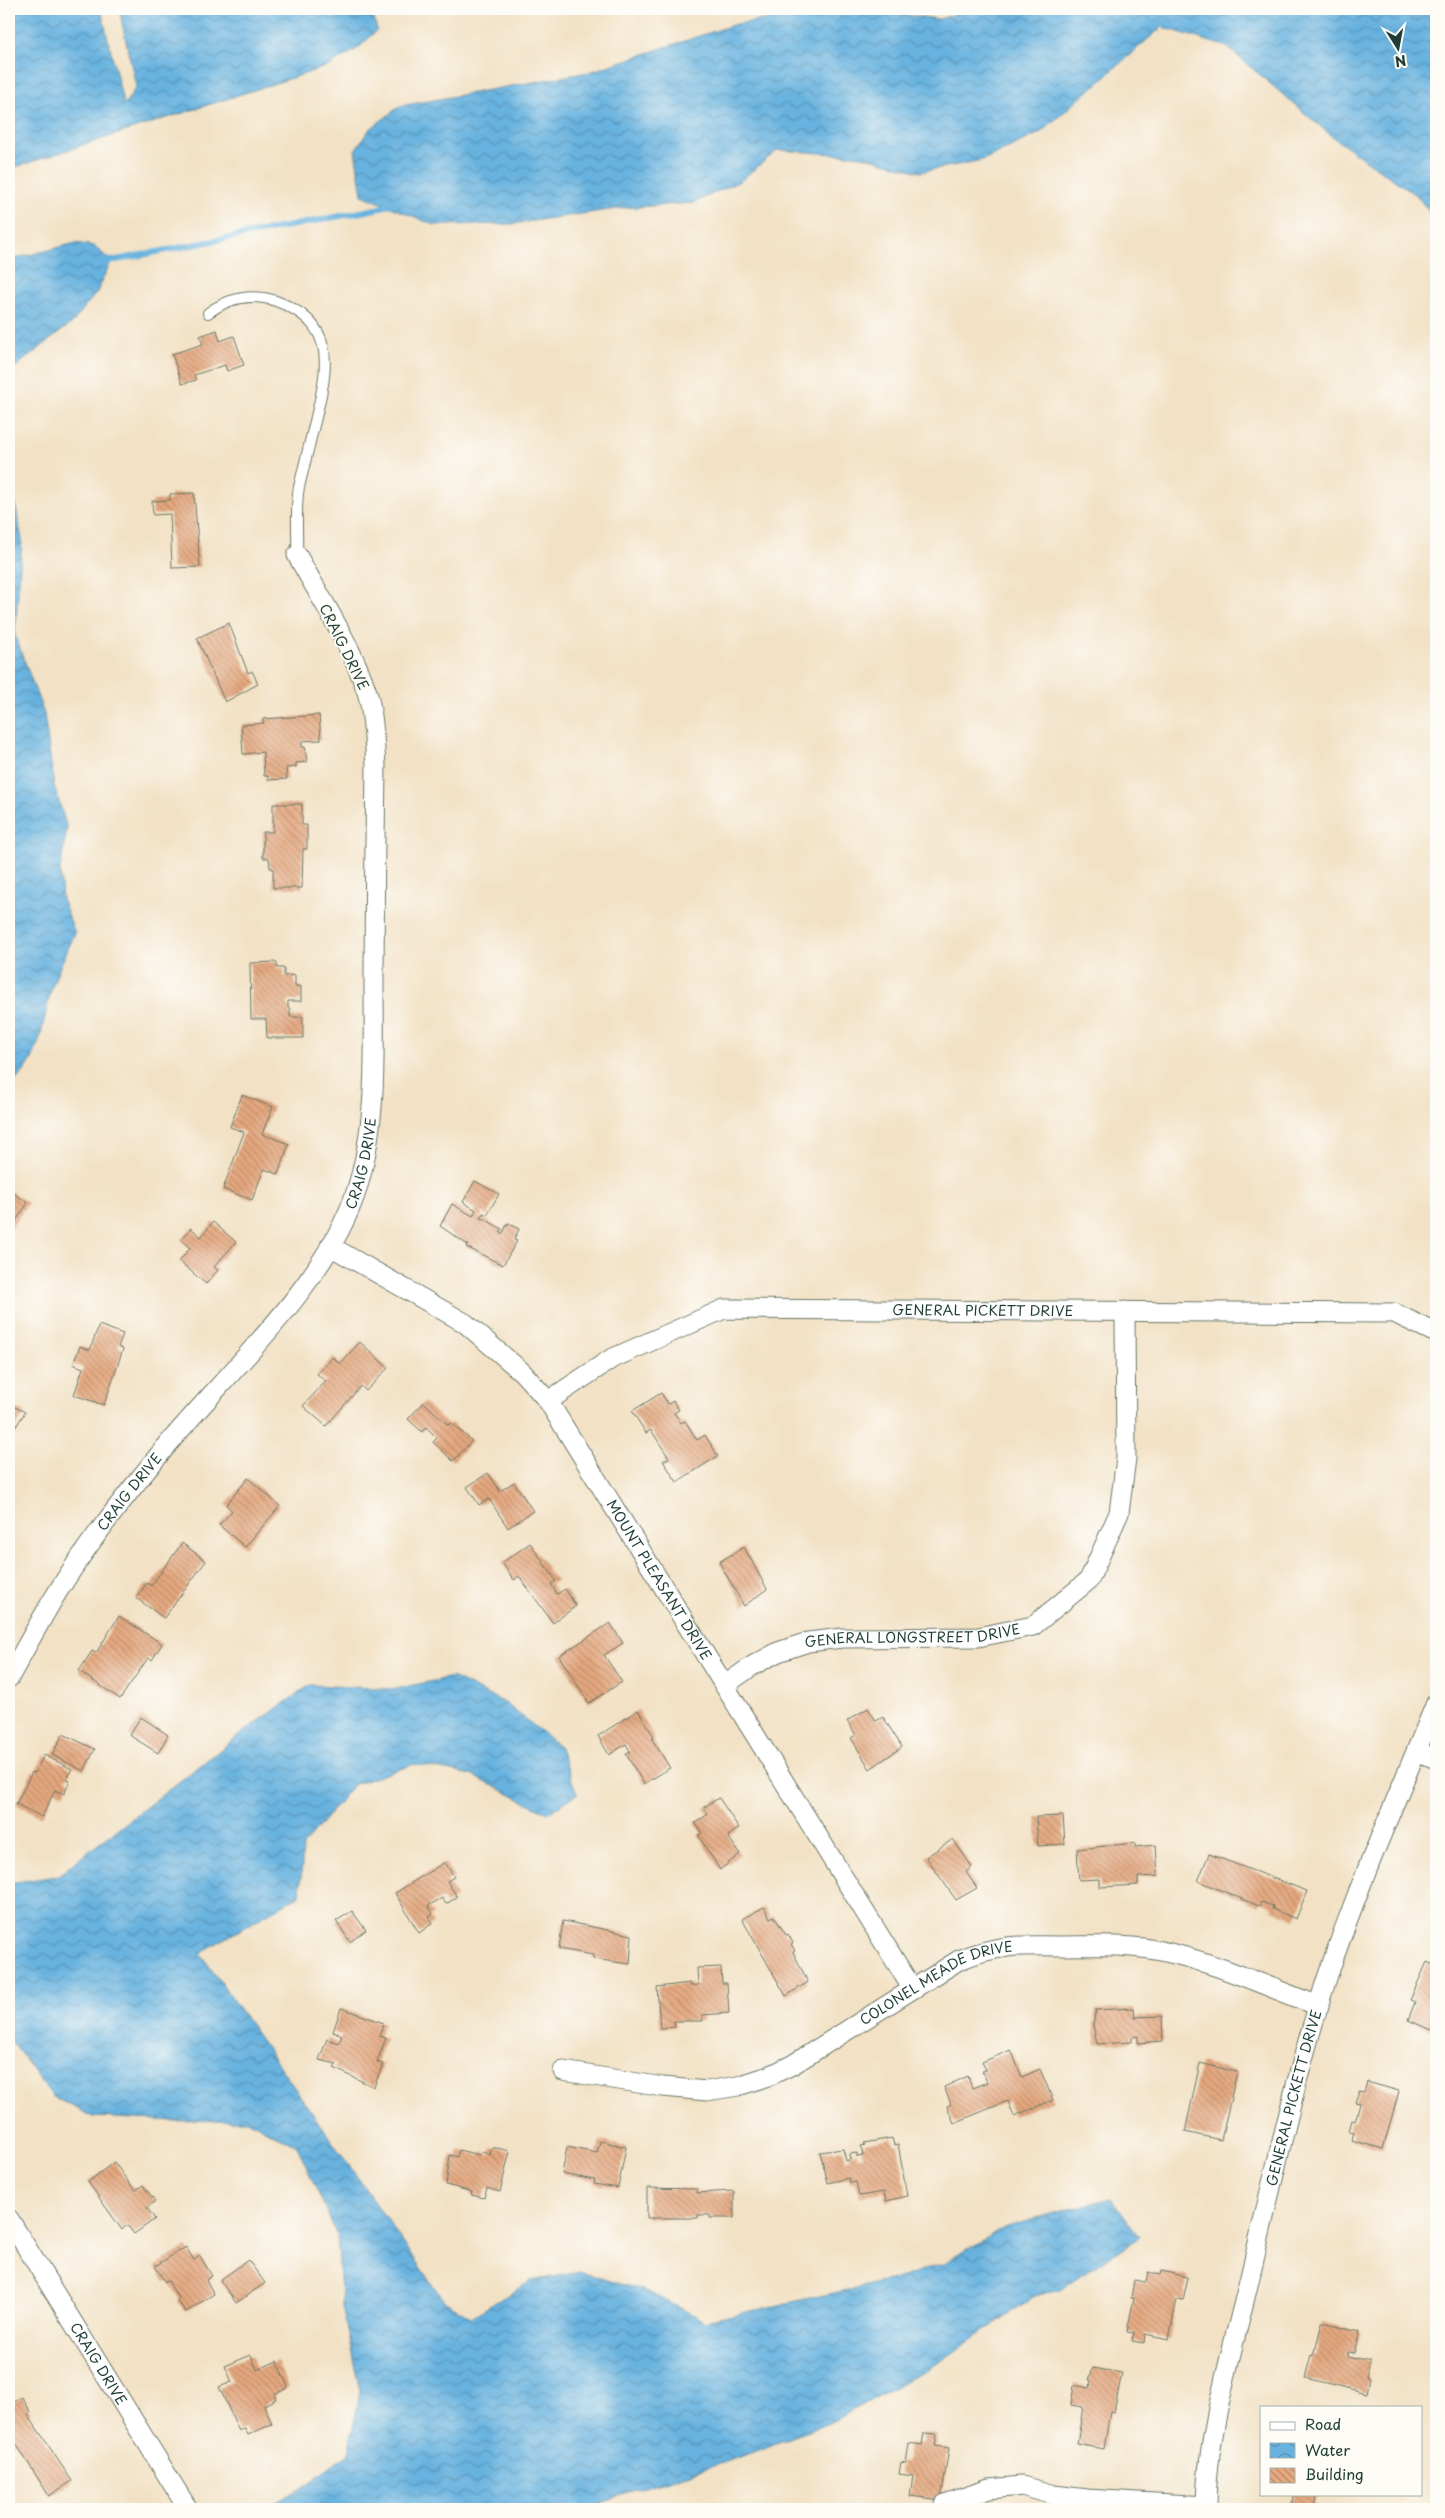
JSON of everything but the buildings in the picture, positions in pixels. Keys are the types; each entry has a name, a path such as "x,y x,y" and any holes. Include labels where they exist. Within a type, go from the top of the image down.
{"street":[{"name":"CRAIG DRIVE","path":"9,1678 53,1599 118,1507 167,1445 270,1329 330,1246 355,1193 366,1157 372,1119 376,764 374,730 367,693 354,660 297,555"},
{"name":"MOUNT PLEASANT DRIVE","path":"330,1246 465,1323 522,1372 548,1401 912,1988"},
{"name":"GENERAL PICKETT DRIVE","path":"548,1401 611,1359 724,1309 1394,1313 1436,1333"},
{"name":"GENERAL LONGSTREET DRIVE","path":"725,1685 765,1659 808,1642 842,1638 978,1637 1033,1626 1089,1580 1119,1513 1126,1458 1125,1312"},
{"name":"GENERAL PICKETT DRIVE","path":"1206,2507 1211,2453 1228,2369 1299,2072 1351,1911 1436,1703"},
{"path":"1417,1751 1436,1758"},
{"name":"COLONEL MEADE DRIVE","path":"563,2071 660,2087 707,2091 738,2086 769,2076 792,2065 959,1960 991,1948 1008,1945 1133,1947 1160,1950 1194,1959 1319,2006"},
{"name":"CRAIG DRIVE","path":"9,2219 188,2509"},
{"path":"945,2504 989,2489 1015,2486 1087,2499 1206,2507"}],"lane":[{"path":"208,313 232,300 250,296 267,298 301,314 316,328 321,340 325,355 326,375 299,489 297,555"}],"water":[{"path":"9,9 101,9 124,106 136,87 119,9 372,9 377,30 360,47 329,66 9,169"},
{"path":"835,9 858,9 939,19 972,9 1436,9 1436,221 1417,196 1334,138 1227,47 1162,27 1040,133 983,160 920,172 862,156 778,150 740,181 693,203 623,208 512,224 434,225 362,195 355,150 369,130 400,106 589,72 736,24"},
{"path":"76,243 94,246 111,261 97,292 73,322 9,372 9,260"},
{"path":"9,469 22,540 15,635 44,714 54,785 67,828 60,871 62,899 75,933 52,987 35,1053 29,1065 9,1086"},
{"path":"452,1677 505,1703 559,1746 577,1794 548,1813 471,1775 415,1764 353,1785 303,1846 300,1895 200,1953 444,2301 471,2317 531,2281 580,2272 648,2292 705,2321 902,2278 944,2263 1009,2225 1111,2198 1139,2237 1061,2289 1035,2296 941,2361 834,2421 732,2460 619,2495 593,2509 263,2509 299,2490 348,2454 360,2392 342,2306 337,2235 297,2146 247,2120 174,2121 94,2117 53,2097 9,2038 9,1883 57,1876 242,1733 310,1685 395,1689"}],"waterway":[{"path":"104,265 111,261 376,209 395,203"}]}
